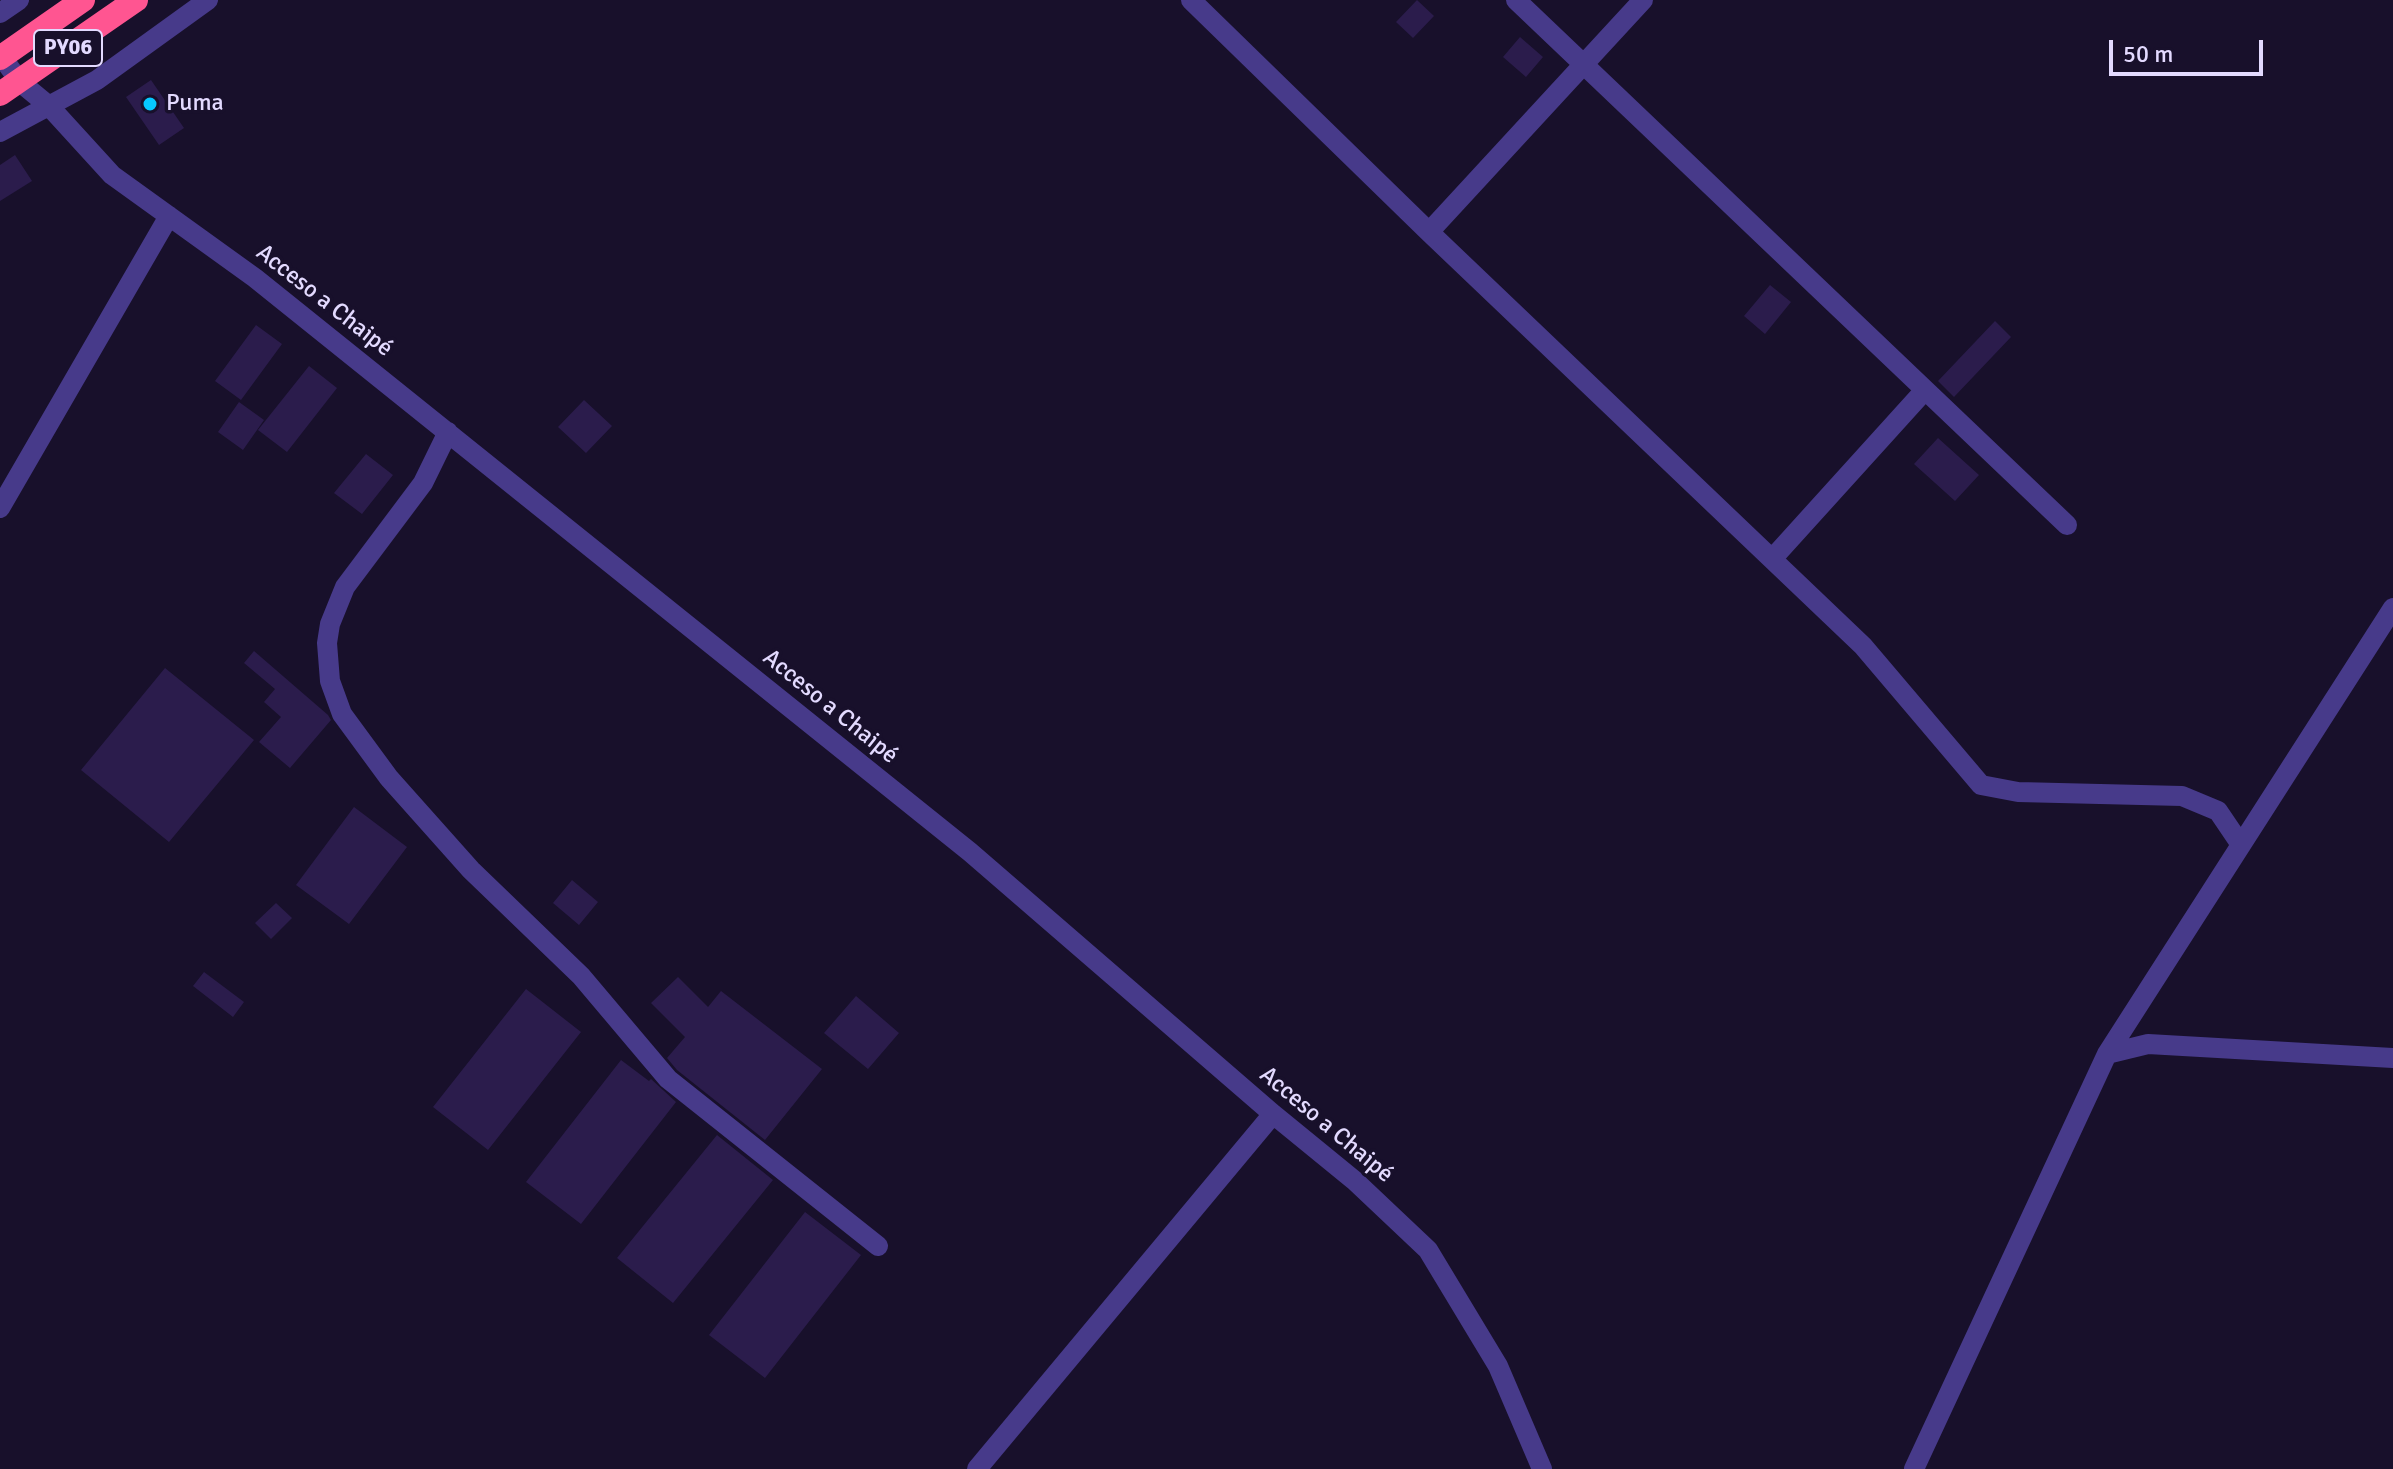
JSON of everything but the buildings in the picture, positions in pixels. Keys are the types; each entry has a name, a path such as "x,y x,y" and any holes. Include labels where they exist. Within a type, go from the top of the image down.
{"highway":[{"name":"PY06","path":"1,58 83,0"},
{"name":"PY06","path":"10,88 136,0"}],"street":[{"path":"0,13 19,0"},
{"path":"0,132 97,80 208,0"},
{"path":"1191,0 1863,646 1981,785 2018,792 2182,796 2218,811 2241,845"},
{"path":"1516,0 2067,525"},
{"path":"1429,232 1643,0"},
{"name":"Acceso a Chaipé","path":"1,58 10,88 49,106 112,175 255,278 970,852 1355,1181 1428,1250 1498,1366 1542,1469"},
{"path":"0,508 169,216"},
{"path":"1772,559 1925,390"},
{"path":"448,432 423,483 345,587 336,605 327,643 327,664 342,714 389,778 429,825 581,976 668,1079 878,1246"},
{"path":"1914,1469 2107,1054 2393,608"},
{"path":"2107,1054 2148,1044 2393,1058"},
{"path":"977,1469 1273,1114"}],"place":[{"name":"Puma","path":"150,104"}]}
